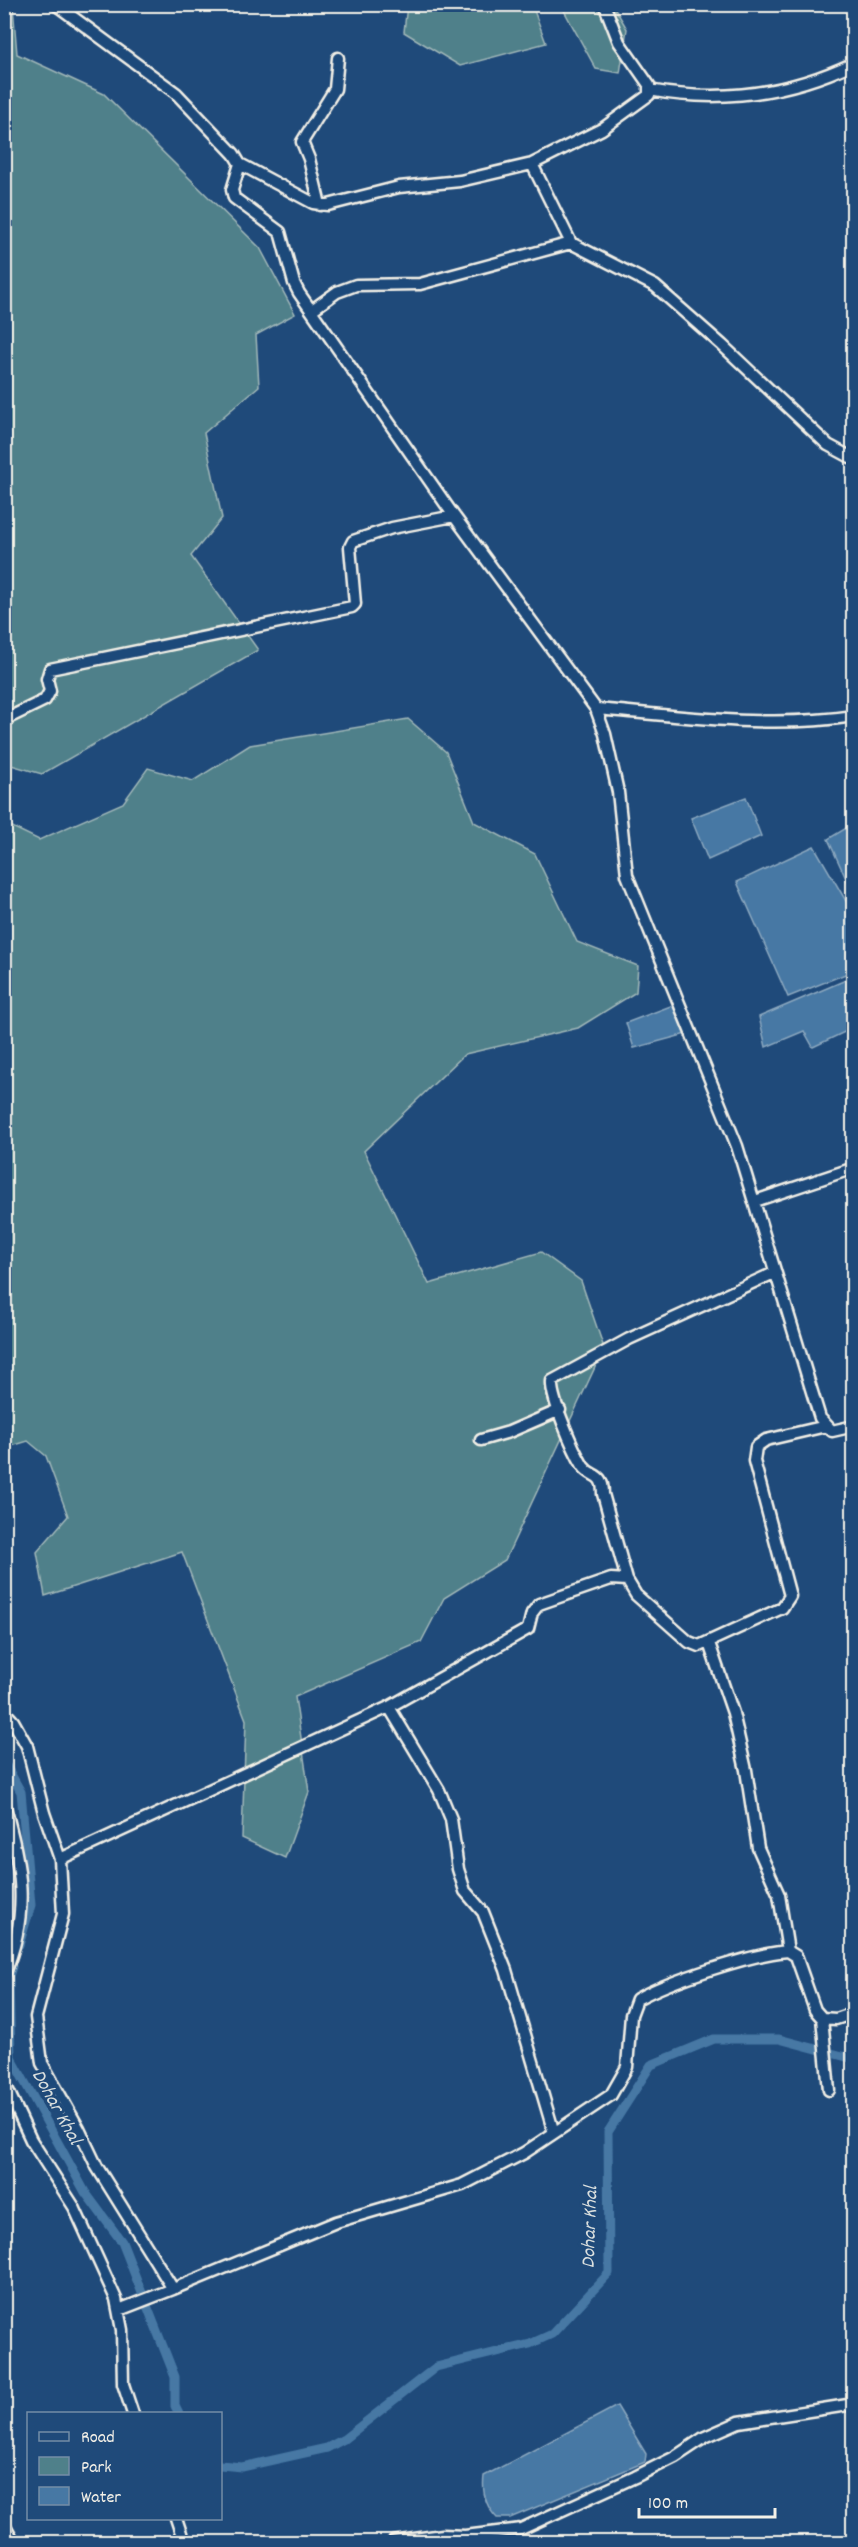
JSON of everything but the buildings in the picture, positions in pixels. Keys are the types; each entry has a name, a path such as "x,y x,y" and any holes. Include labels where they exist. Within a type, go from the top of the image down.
{"street":[{"path":"55,4 176,93 234,154 240,164 320,204 399,187 460,181 532,164 602,129 649,95 649,85 619,42 604,4"},
{"path":"320,204 309,159 302,142 335,89 338,58"},
{"path":"649,90 689,98 777,89 822,78 854,63"},
{"path":"240,164 232,190 234,198 280,232 294,283 454,516 596,709 618,792 627,875 737,1146 820,1418 832,1431 854,1426"},
{"path":"532,164 571,243 655,286 722,345 828,445 854,459"},
{"path":"312,310 337,292 356,285 420,284 571,243"},
{"path":"4,720 45,700 50,691 47,679 50,669 352,607 355,604 350,547 353,542 392,528 454,516"},
{"path":"596,709 756,724 815,722 854,716"},
{"path":"755,1201 854,1168"},
{"path":"774,1273 649,1330 556,1378 551,1385 584,1468 599,1477 602,1482 603,1494 627,1580 636,1594 689,1642 699,1646 783,1608 790,1596 754,1461 756,1447 766,1440 826,1426"},
{"path":"481,1440 509,1432 560,1410"},
{"path":"60,1859 389,1707 528,1629 532,1613 539,1604 611,1579 627,1580"},
{"path":"709,1642 733,1713 746,1770 758,1848 779,1895 788,1951"},
{"path":"389,1707 439,1790 451,1819 458,1869 465,1891 483,1912 506,1970 554,2133"},
{"path":"4,1711 14,1721 27,1746 44,1813 60,1859 63,1914 36,2017 42,2063 79,2129 97,2167 173,2289"},
{"path":"4,1803 22,1878 20,1920 12,1956 4,1975"},
{"path":"124,2308 336,2222 462,2185 524,2153 610,2095 627,2067 631,2015 637,1999 706,1972 788,1951 796,1956 815,2010 822,2018 829,2090"},
{"path":"822,2018 836,2019 854,2013"},
{"path":"4,2082 31,2140 74,2207 116,2299 124,2308 121,2359 123,2384 132,2412"},
{"path":"393,2542 443,2535 465,2536 521,2529 645,2472 705,2437 739,2422 854,2404"},
{"path":"177,2520 184,2542"},
{"path":"4,2524 14,2542"}],"green space":[{"path":"4,5 13,6 17,54 104,94 260,248 295,314 256,335 259,386 204,433 222,518 191,556 258,650 42,774 4,763"},
{"path":"407,5 497,5 490,8 532,5 546,43 460,66 404,32"},
{"path":"561,5 613,5 627,29 620,73 596,69"},
{"path":"408,719 446,752 474,822 535,854 577,942 638,966 636,992 578,1028 465,1054 364,1151 429,1284 541,1252 581,1281 604,1348 505,1560 444,1598 421,1642 295,1697 309,1792 285,1858 242,1838 246,1720 182,1552 45,1596 37,1552 68,1516 46,1456 28,1441 5,1448 4,823 39,840 123,803 148,768 193,781 250,745"}],"water":[{"path":"746,797 761,836 708,860 691,818"},
{"path":"853,824 853,894 828,839"},
{"path":"814,846 853,913 853,971 788,997 737,882"},
{"path":"853,977 853,1028 813,1047 804,1031 766,1047 759,1017"},
{"path":"676,1004 690,1033 634,1048 626,1023"},
{"path":"617,2406 646,2454 645,2462 510,2518 497,2518 485,2498 484,2476"}],"waterway":[{"name":"Dohar Khal","path":"4,1762 21,1792 31,1905 19,1945"},
{"name":"Dohar Khal","path":"12,1967 9,1976 11,2057 85,2192 122,2242 175,2377 175,2406 178,2412"},
{"name":"Dohar Khal","path":"222,2465 242,2467 327,2448 344,2439 436,2367 530,2344 552,2334 609,2273 608,2132 651,2065 714,2039 779,2039 854,2059"}]}
